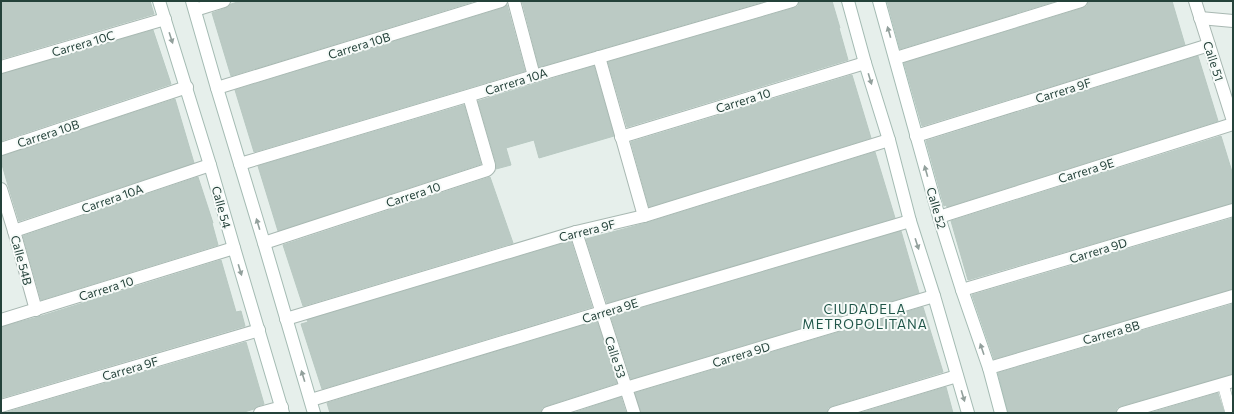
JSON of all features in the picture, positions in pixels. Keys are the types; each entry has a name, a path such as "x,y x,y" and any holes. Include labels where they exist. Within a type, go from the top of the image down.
{"street":[{"name":"Calle 54","path":"159,1 187,87 282,410"},
{"path":"224,1 194,6 216,88 264,242 314,413"},
{"name":"Carrera 10B","path":"216,88 502,1"},
{"path":"514,1 534,76"},
{"name":"Carrera 10A","path":"240,164 598,57 792,1"},
{"path":"848,1 865,63 889,140 910,221 934,296 968,413"},
{"name":"Calle 52","path":"880,1 939,217 989,368 1001,413"},
{"path":"896,58 1082,1"},
{"name":"Calle 51","path":"1195,1 1233,121"},
{"path":"1200,18 1233,21"},
{"name":"Carrera 10C","path":"1,67 165,19"},
{"name":"Carrera 9F","path":"916,136 1209,45"},
{"path":"598,57 644,216"},
{"name":"Carrera 10","path":"621,137 865,63"},
{"name":"Carrera 10B","path":"1,149 187,87"},
{"name":"Carrera 10","path":"264,242 487,170 489,168 489,164 469,96"},
{"name":"Carrera 9E","path":"939,217 1233,124"},
{"name":"Carrera 9F","path":"286,319 576,232 644,216 889,140"},
{"name":"Carrera 10A","path":"14,231 210,165"},
{"name":"Calle 54B","path":"1,189 36,310"},
{"name":"Carrera 9D","path":"962,290 1233,210"},
{"name":"Carrera 9E","path":"311,400 910,221"},
{"name":"Calle 53","path":"576,232 634,413"},
{"name":"Carrera 10","path":"1,320 234,248"},
{"name":"Carrera 9D","path":"548,413 626,388 934,296"},
{"name":"Carrera 8B","path":"989,368 1233,296"},
{"name":"Carrera 9F","path":"1,406 259,330"},
{"path":"834,413 957,376"},
{"path":"1123,413 1228,382"},
{"path":"260,413 282,410"}],"lane":[{"path":"1228,382 1230,413"}],"building":[{"path":"1,1 150,1 154,14 1,59"},
{"path":"241,1 472,2 231,76 212,13"},
{"path":"522,1 765,1 539,67"},
{"path":"799,1 832,1 848,60 627,127 608,62 794,8 798,6"},
{"path":"887,1 1056,1 900,49"},
{"path":"1088,1 1172,1 1185,45 922,126 904,63 1083,8 1087,6"},
{"path":"507,5 525,71 254,152 235,90 503,8"},
{"path":"153,30 171,84 1,141 1,74"},
{"path":"1198,56 1218,121 947,207 946,205 944,206 926,141"},
{"path":"594,66 614,136 539,158 534,140 506,148 511,165 496,169 496,163 478,101"},
{"path":"852,75 871,138 649,207 631,142"},
{"path":"175,99 194,163 19,221 1,161 1,156"},
{"path":"464,105 481,164 278,231 258,166"},
{"path":"1221,136 1233,175 1233,203 968,280 951,221"},
{"path":"875,152 895,218 607,303 586,239 646,223"},
{"path":"198,177 213,223 218,245 41,300 23,236"},
{"path":"490,177 513,243 303,306 283,245"},
{"path":"1233,218 1233,289 994,359 972,295"},
{"path":"901,231 919,293 631,379 611,317"},
{"path":"571,241 592,307 322,389 301,324 308,322 307,320"},
{"path":"221,260 236,312 241,311 245,326 1,398 1,327 38,317"},
{"path":"1233,304 1233,374 1121,406 1117,408 1116,413 1008,413 998,373"},
{"path":"923,307 943,372 832,406 828,408 827,413 641,413 635,393"},
{"path":"597,321 617,383 546,406 542,408 541,413 330,413 327,403"},
{"path":"246,342 264,404 241,413 4,413"},
{"path":"946,387 953,413 860,413"},
{"path":"1218,393 1224,412 1150,413"},
{"path":"621,397 626,413 573,413"}],"district":[{"name":"CIUDADELA METROPOLITANA","path":"865,316"}]}
